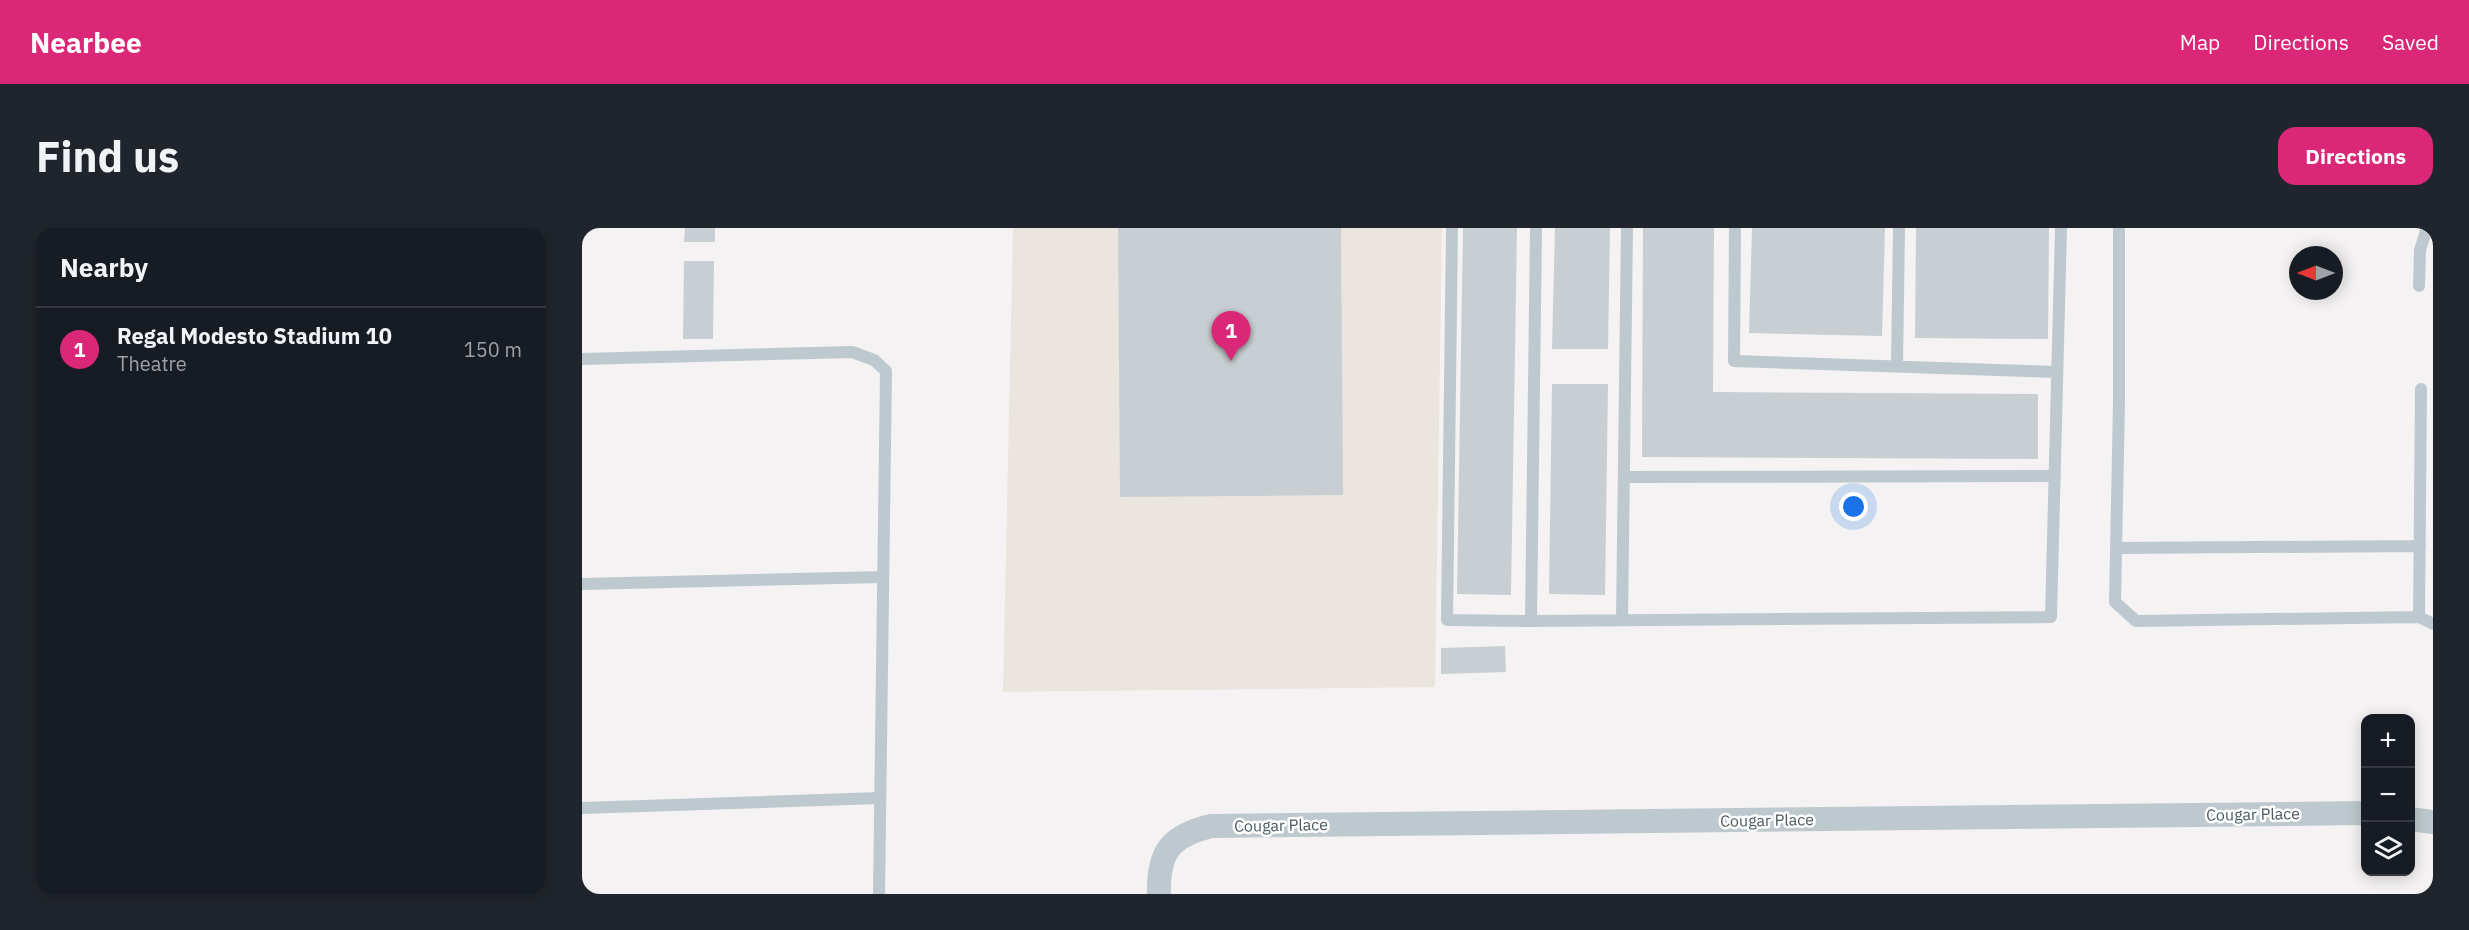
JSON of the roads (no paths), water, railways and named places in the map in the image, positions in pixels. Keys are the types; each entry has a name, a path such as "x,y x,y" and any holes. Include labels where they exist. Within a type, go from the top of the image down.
{"street":[{"name":"Cougar Place","path":"1159,894 1159,873 1163,857 1173,842 1189,831 1211,826 2361,813"},
{"path":"2415,820 2433,822"}],"lane":[{"path":"1452,228 1447,620 1531,621 2051,617 2061,228"},
{"path":"1531,621 1536,228"},
{"path":"1622,620 1627,228"},
{"path":"1735,228 1734,361 2057,372"},
{"path":"1897,366 1899,228"},
{"path":"2119,228 2115,602 2136,621 2419,617 2433,624"},
{"path":"2419,286 2420,250 2427,228"},
{"path":"582,359 852,352 874,360 886,371 879,894"},
{"path":"2419,617 2421,389"},
{"path":"1624,477 2055,476"},
{"path":"2116,548 2420,546"},
{"path":"582,584 883,578"},
{"path":"582,808 880,798"}],"place":[{"name":"Regal Modesto Stadium 10","path":"1231,361"}]}
